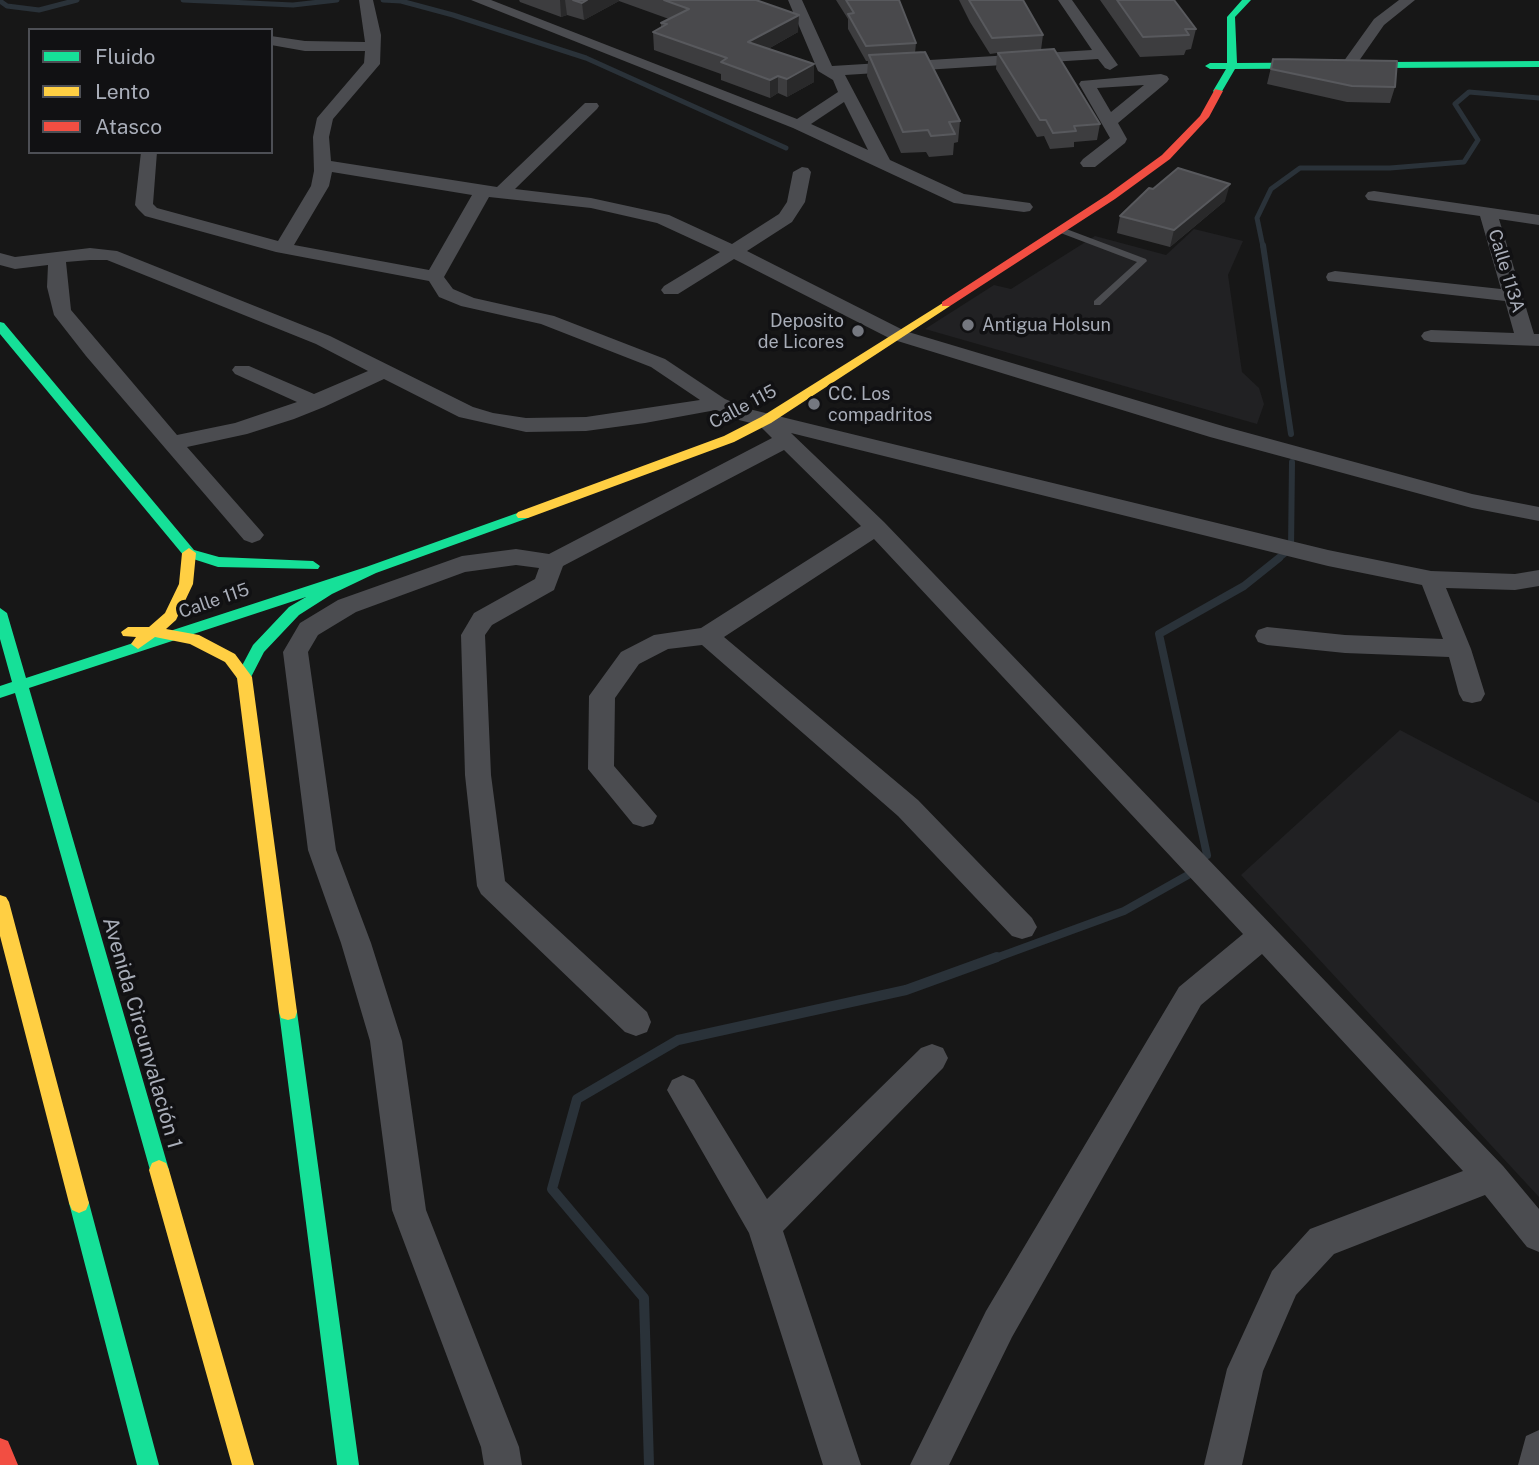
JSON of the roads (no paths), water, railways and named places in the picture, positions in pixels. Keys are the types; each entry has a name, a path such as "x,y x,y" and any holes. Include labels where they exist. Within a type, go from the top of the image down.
{"main road":[{"path":"1216,13 1227,0"},
{"name":"Calle 115","path":"0,692 371,570 729,439 743,411 882,328 1061,230 1166,157 1204,117 1232,66 1231,17 1247,0"},
{"path":"1207,66 1539,64"},
{"path":"1019,237 1090,193 1118,172"},
{"path":"0,326 189,553 186,584 171,616 133,648"},
{"name":"Calle 115","path":"189,553 218,562 237,564 320,564 275,580"},
{"path":"244,677 258,649 294,611 327,590 371,570"},
{"name":"Calle 115","path":"155,632 122,633 197,607"},
{"name":"Avenida Circunvalación 1","path":"0,613 243,1465"},
{"path":"155,632 194,639 230,658 244,677 348,1465"},
{"path":"0,673 26,664"},
{"path":"0,902 148,1465"},
{"path":"0,1449 7,1465"}],"street":[{"path":"283,248 320,186 323,165 321,138 325,118 372,64 373,36 366,0"},
{"path":"478,0 799,125 960,200 1024,207"},
{"path":"794,0 826,71 839,77 883,164"},
{"path":"1065,0 1121,82"},
{"path":"1349,65 1379,22 1408,0"},
{"path":"273,40 305,46 373,47"},
{"path":"826,71 1102,54"},
{"path":"1089,163 1119,139 1109,122 1087,84 1161,79 1109,122"},
{"path":"799,125 847,93"},
{"path":"435,277 492,192 591,106"},
{"path":"149,154 144,205 151,212 283,248 435,277 446,293 468,302 547,320 658,363 788,439 876,527 1263,935 1491,1177 1539,1236"},
{"path":"323,165 492,192 591,203 663,219 882,328 1218,432 1472,501 1539,514"},
{"path":"671,290 786,218 796,202 802,172"},
{"path":"1374,196 1488,212"},
{"name":"Calle 113A","path":"1533,340 1513,296 1488,212 1539,220"},
{"path":"0,259 15,263 90,254 110,255 323,340 466,412 526,425 586,424 645,417 743,411 1328,558 1431,579 1516,582 1539,578"},
{"path":"57,257 57,287 61,311 93,352 252,535"},
{"path":"1335,277 1513,296"},
{"path":"1431,336 1533,340"},
{"path":"242,370 317,403"},
{"path":"172,443 239,429 317,403 386,370"},
{"path":"503,1465 500,1447 409,1210 386,1041 356,943 322,850 295,652 309,628 347,606 462,564 516,557 552,562 788,439"},
{"path":"643,817 601,769 602,696 629,658 663,641 707,636 876,527"},
{"path":"552,562 546,584 483,619 473,635 478,775 491,886 636,1022"},
{"path":"1431,579 1459,649 1472,694"},
{"path":"707,636 908,808 1022,927"},
{"path":"1267,636 1345,644 1459,649"},
{"path":"929,1465 999,1324 1190,996 1263,935"},
{"path":"764,1226 932,1058"},
{"path":"683,1090 764,1226 842,1465"},
{"path":"1223,1465 1245,1369 1284,1283 1322,1241 1491,1177"},
{"path":"1537,1465 1539,1449"}],"lane":[{"path":"1061,230 1143,261 1097,303"}],"waterway":[{"path":"0,1 7,6 39,10 77,0"},
{"path":"183,0 293,5 337,0"},
{"path":"383,0 401,1 453,15 586,58 786,148"},
{"path":"1263,247 1257,218 1271,189 1300,168 1390,168 1464,162 1478,140 1455,104 1469,92 1539,98"},
{"path":"1263,245 1291,434"},
{"path":"1277,560 1291,549 1292,462"},
{"path":"1207,855 1159,634 1244,586 1279,558"},
{"path":"993,959 1124,911 1188,875"},
{"path":"649,1465 644,1298 552,1189 577,1099 678,1040 906,990 997,957"}],"place":[{"name":"Antigua Holsun","path":"968,325"},
{"name":"Deposito de Licores","path":"858,331"},
{"name":"CC. Los compadritos","path":"814,404"}]}
